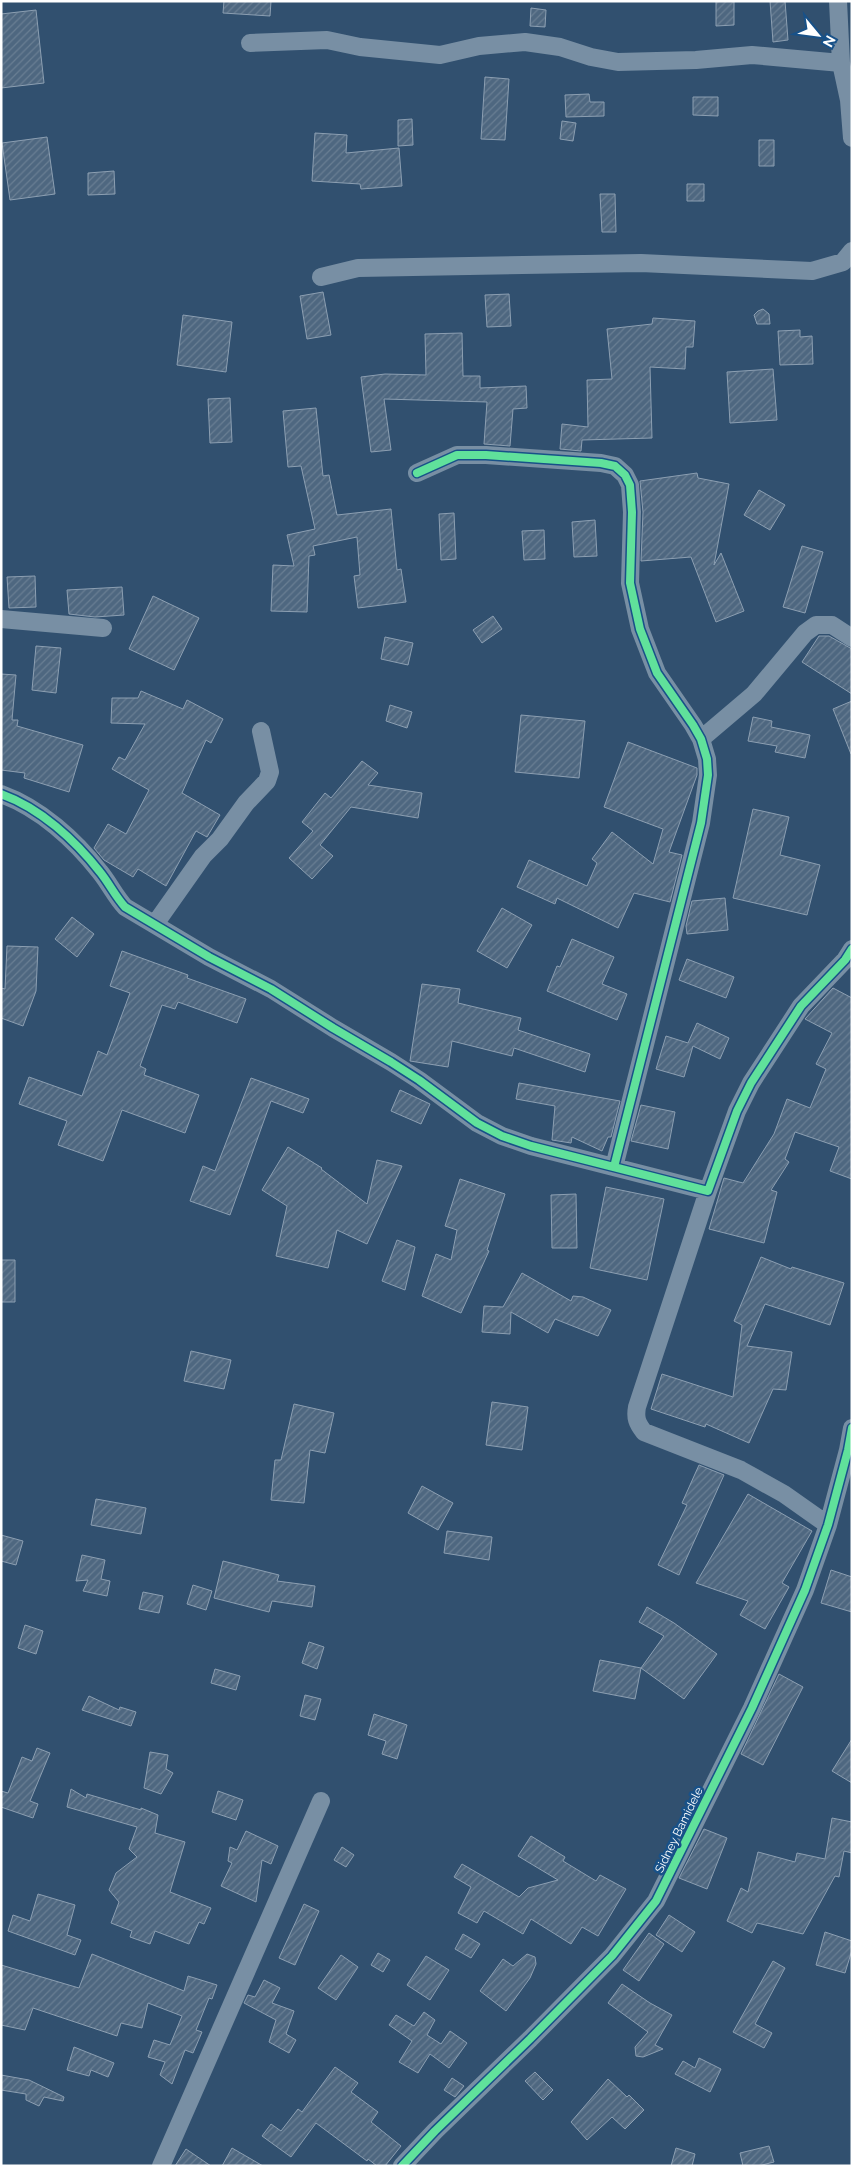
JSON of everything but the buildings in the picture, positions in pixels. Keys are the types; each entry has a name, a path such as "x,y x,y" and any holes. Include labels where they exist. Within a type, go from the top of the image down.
{"street":[{"path":"838,1 841,63 848,100 852,138"},
{"path":"250,43 327,40 360,46 440,55 479,46 525,42 560,47 591,57 618,62 696,60 752,55 841,63"},
{"path":"321,277 358,268 641,263 812,271 843,262 852,251"},
{"path":"417,473 457,455 581,461 610,464 621,470 630,485 632,512 630,583 640,630 657,673 701,739 707,759 708,775 701,823 614,1167"},
{"path":"1,619 103,628"},
{"path":"701,739 754,694 805,633 816,625 832,625 852,638"},
{"path":"155,924 202,856 220,839 246,803 267,780 270,772 262,731"},
{"path":"1,794 27,806 46,818 76,845 101,873 125,907 209,957 271,989 391,1062 420,1080 477,1124 530,1146 708,1191"},
{"path":"828,1525 784,1494 741,1470 644,1432 638,1424 636,1416 708,1191 737,1111 751,1083 801,1006 845,960 852,950"},
{"name":"Sidney Bamidele","path":"402,2166 434,2131 530,2039 612,1956 656,1901 756,1699 805,1590 828,1525 852,1428"},
{"path":"161,2166 321,1801"}],"cycle path":[{"path":"417,473 457,455 486,455 601,463 615,466 625,475 630,485 632,512 630,583 640,629 657,673 701,739 707,759 708,775 701,823 614,1167"},
{"path":"1,794 43,816 56,826 90,860 125,907 209,957 271,989 391,1062 419,1080 477,1123 502,1136 531,1146 708,1191 737,1111 751,1083 801,1006 845,960 852,949"},
{"path":"402,2166 612,1956 656,1901 752,1708 805,1590 828,1525 852,1428"}]}
